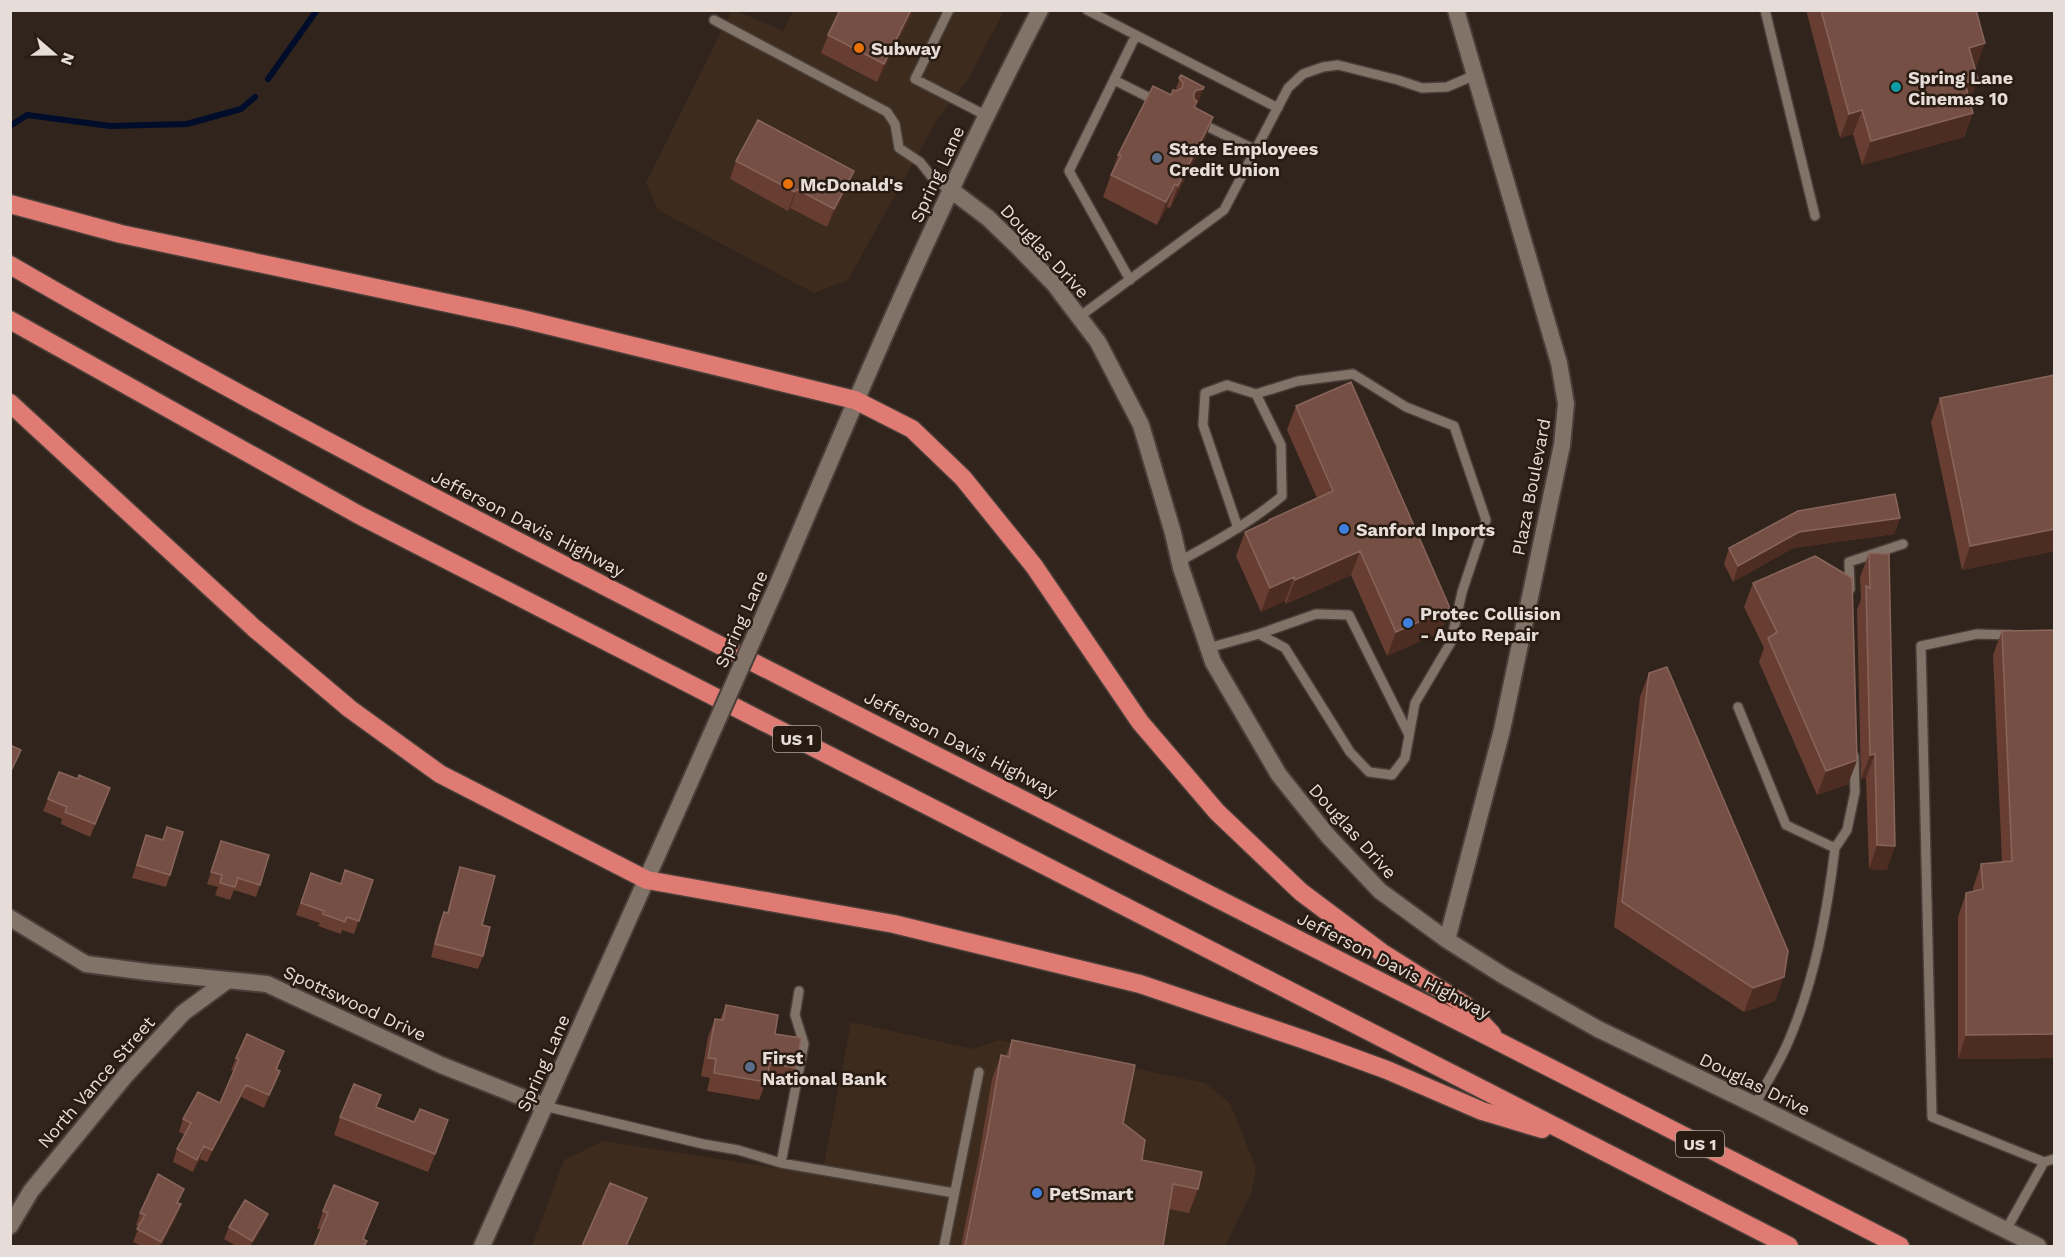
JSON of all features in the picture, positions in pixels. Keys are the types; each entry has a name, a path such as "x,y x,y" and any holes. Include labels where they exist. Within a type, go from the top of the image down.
{"highway":[{"path":"10,204 122,234 518,318 855,400 912,429 963,478 1034,566 1140,722 1217,812 1300,892 1381,952 1465,1005 1500,1042"},
{"name":"Jefferson Davis Highway","path":"10,265 226,388 360,459 1900,1246"},
{"name":"US 1","path":"10,320 360,515 1789,1246"},
{"path":"10,403 254,628 350,709 440,774 647,880 894,924 1140,984 1387,1070 1482,1111 1590,1145"}],"street":[{"name":"Spring Lane","path":"482,1246 780,579 855,400 951,190 1040,10"},
{"name":"Plaza Boulevard","path":"1447,940 1502,730 1562,445 1566,404 1559,363 1456,10"},
{"name":"Douglas Drive","path":"951,190 988,218 1054,284 1098,342 1141,425 1180,561 1213,662 1279,775 1328,836 1380,891 1447,940 1504,976 1598,1029 2038,1246"},
{"name":"Spottswood Drive","path":"10,918 86,964 267,984 441,1065 544,1106"},
{"name":"North Vance Street","path":"10,1226 31,1191 126,1075 183,1013 228,980"}],"lane":[{"path":"949,10 915,79 987,116"},
{"path":"1088,10 1278,108"},
{"path":"1765,10 1815,216"},
{"path":"714,20 887,112 896,124 899,148 920,162 935,181 951,190"},
{"path":"1130,280 1069,171 1136,35"},
{"path":"1079,317 1224,210 1288,88 1303,74 1338,65 1422,88 1447,87 1475,75"},
{"path":"1114,80 1168,107"},
{"path":"1192,118 1256,150"},
{"path":"1238,528 1203,425 1205,393 1227,385 1256,394 1298,381 1353,374 1406,407 1454,426 1486,520 1462,592 1451,642 1415,703 1405,758 1392,775 1370,772 1350,752 1285,648 1259,634"},
{"path":"1180,561 1238,528 1282,496 1281,446 1256,394"},
{"path":"1851,595 1849,562 1904,544"},
{"path":"1208,648 1259,634 1316,614 1349,615 1409,735"},
{"path":"2017,634 1977,634 1921,646 1932,1117 2044,1162 2055,1159"},
{"path":"1738,707 1786,825 1835,848"},
{"path":"1755,1105 1789,1040 1814,965 1830,887 1835,848 1847,830 1855,792 1854,745"},
{"path":"781,1163 804,1044 795,1015 799,991"},
{"path":"944,1246 979,1072"},
{"path":"544,1106 703,1144 738,1150 781,1163 954,1193"},
{"path":"2006,1230 2044,1162"}],"shaded area":[{"path":"731,11 737,11 783,31 793,11 1004,11 967,81 938,118 848,280 814,293 658,210 646,183"},
{"path":"851,1022 973,1049 999,1040 1205,1083 1230,1103 1256,1168 1252,1191 1225,1246 532,1246 564,1160 603,1141 822,1175"}],"building":[{"path":"840,10 911,10 884,64 828,35"},
{"name":"Spring Lane Cinemas 10","path":"1821,10 1976,10 1985,43 1969,48 1978,79 1965,83 1973,113 1871,141 1862,110 1849,114"},
{"name":"State Employees Credit Union","path":"1181,75 1204,87 1194,93 1194,99 1197,101 1194,107 1213,117 1178,186 1175,184 1166,202 1111,175 1121,156 1118,155 1153,86 1171,95 1173,90 1177,91 1182,88 1183,83 1179,78"},
{"path":"758,120 854,171 834,209 797,189 795,192 736,161"},
{"path":"2055,375 2055,529 1970,546 1940,398"},
{"name":"Sanford Inports","path":"1351,382 1450,608 1396,632 1360,551 1295,580 1294,577 1270,588 1245,532 1333,491 1296,406"},
{"path":"1895,494 1900,518 1799,532 1738,566 1729,548 1798,511"},
{"path":"1869,553 1889,554 1895,846 1877,845 1875,754 1870,755 1866,586 1870,588"},
{"path":"1815,556 1852,578 1857,760 1826,771 1768,638 1777,632 1753,583"},
{"path":"2055,630 2055,1034 1966,1035 1966,893 1983,889 1981,864 2012,861 2002,631"},
{"path":"1667,667 1788,951 1784,977 1753,988 1622,902 1649,673"},
{"path":"10,745 21,750 10,773"},
{"path":"59,772 78,779 79,775 110,788 95,824 65,812 67,807 48,799"},
{"path":"167,827 183,832 170,875 137,865 146,835 163,840"},
{"path":"221,841 269,855 260,885 238,878 235,887 220,883 222,875 211,872"},
{"path":"460,867 495,876 482,925 490,927 483,956 435,944 444,912 448,913"},
{"path":"345,870 373,880 359,921 347,917 345,922 301,903 311,873 341,884"},
{"name":"First National Bank","path":"726,1005 778,1015 775,1034 801,1038 796,1068 770,1063 766,1082 714,1073 716,1059 708,1058 715,1019 723,1020"},
{"path":"247,1034 284,1051 276,1069 280,1071 269,1095 246,1085 212,1150 204,1146 197,1160 177,1149 191,1123 183,1119 198,1092 220,1103"},
{"path":"1012,1040 1135,1065 1123,1123 1145,1140 1142,1160 1202,1172 1198,1189 1173,1184 1163,1246 965,1246 1001,1055 1009,1057"},
{"path":"354,1084 381,1095 376,1107 414,1122 420,1109 448,1120 435,1154 340,1117"},
{"path":"158,1174 184,1189 177,1203 181,1204 161,1242 137,1229 145,1215 140,1213"},
{"path":"610,1183 647,1198 626,1246 582,1246"},
{"path":"334,1185 378,1203 363,1239 367,1241 364,1246 314,1246 328,1213 323,1211"},
{"path":"245,1200 268,1214 252,1241 229,1227"}],"waterway":[{"path":"268,79 317,10"},
{"path":"10,126 27,115 110,126 187,124 241,109 255,97"}],"place":[{"name":"Subway","path":"859,48"},
{"name":"Spring Lane Cinemas 10","path":"1896,87"},
{"name":"State Employees Credit Union","path":"1157,158"},
{"name":"McDonald's","path":"788,184"},
{"name":"Sanford Inports","path":"1344,529"},
{"name":"Protec Collision - Auto Repair","path":"1408,623"},
{"name":"First National Bank","path":"750,1067"},
{"name":"PetSmart","path":"1037,1193"}]}
